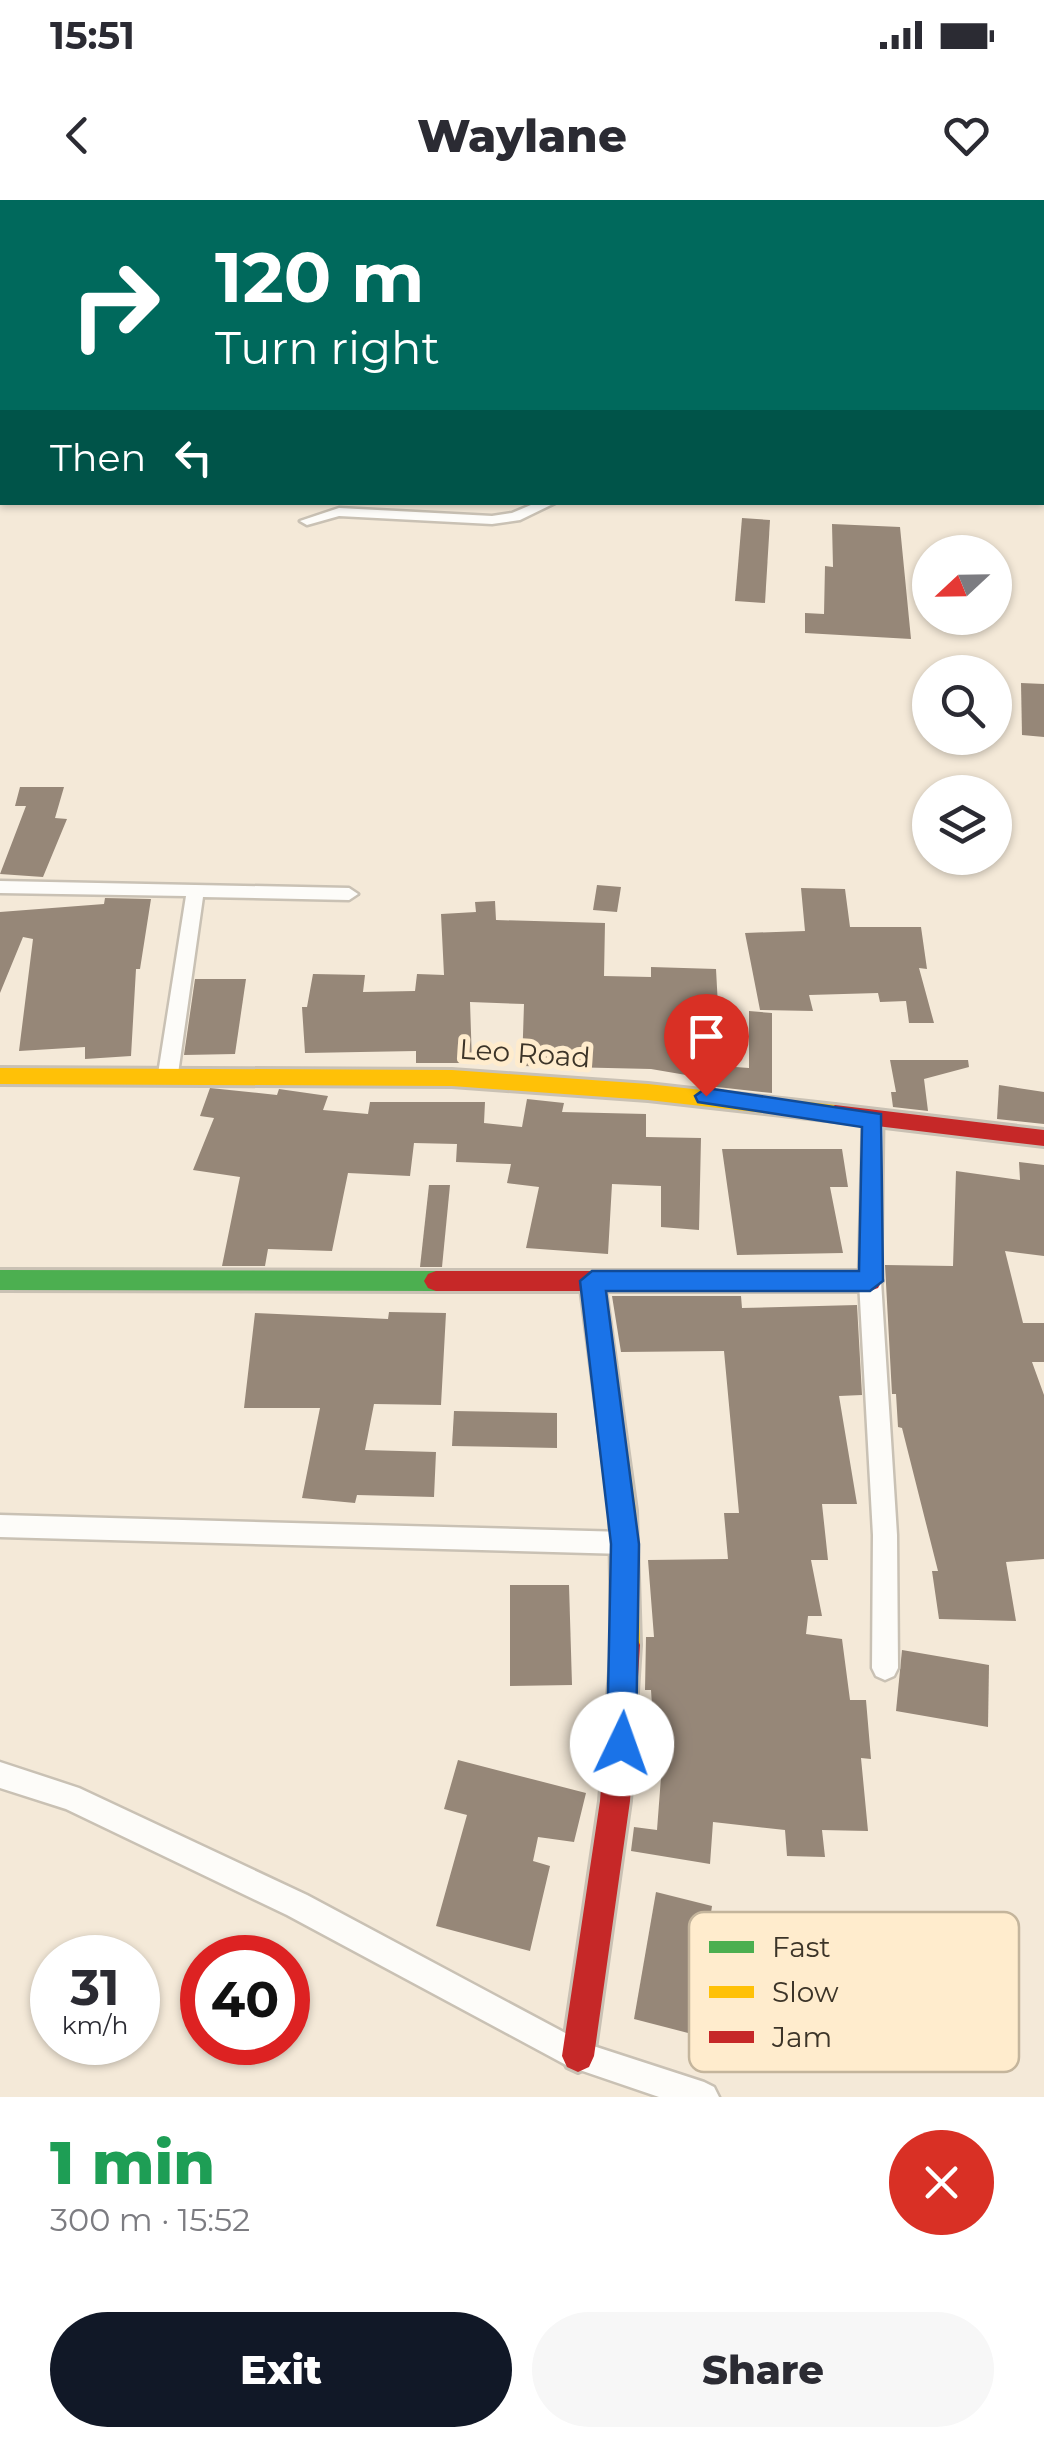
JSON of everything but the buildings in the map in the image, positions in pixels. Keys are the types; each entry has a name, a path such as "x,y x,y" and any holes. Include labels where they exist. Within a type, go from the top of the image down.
{"street":[{"path":"307,521 339,512 492,520 516,517 544,505"},
{"path":"0,887 349,894"},
{"path":"168,1074 195,893"},
{"name":"Leo Road","path":"0,1076 334,1072 514,1081 748,1101 873,1120 1044,1138"},
{"path":"873,1120 870,1281 885,1535 885,1668"},
{"path":"0,1280 870,1281"},
{"path":"578,2056 617,1810 624,1711 625,1544 592,1281"},
{"path":"0,1526 625,1544"},
{"path":"0,1775 70,1796 297,1905 578,2056 704,2097"}],"traffic: fast":[{"path":"0,1280 436,1281"}],"traffic: slow":[{"path":"0,1076 452,1078 648,1092 835,1113"},
{"path":"592,1281 623,1511 626,1645"}],"traffic: jam":[{"path":"835,1113 1044,1138"},
{"path":"436,1281 870,1281"},
{"path":"578,2056 615,1801 626,1645"}],"route":[{"path":"622,1744 625,1544 592,1281 870,1281 873,1120 706,1096"}]}
